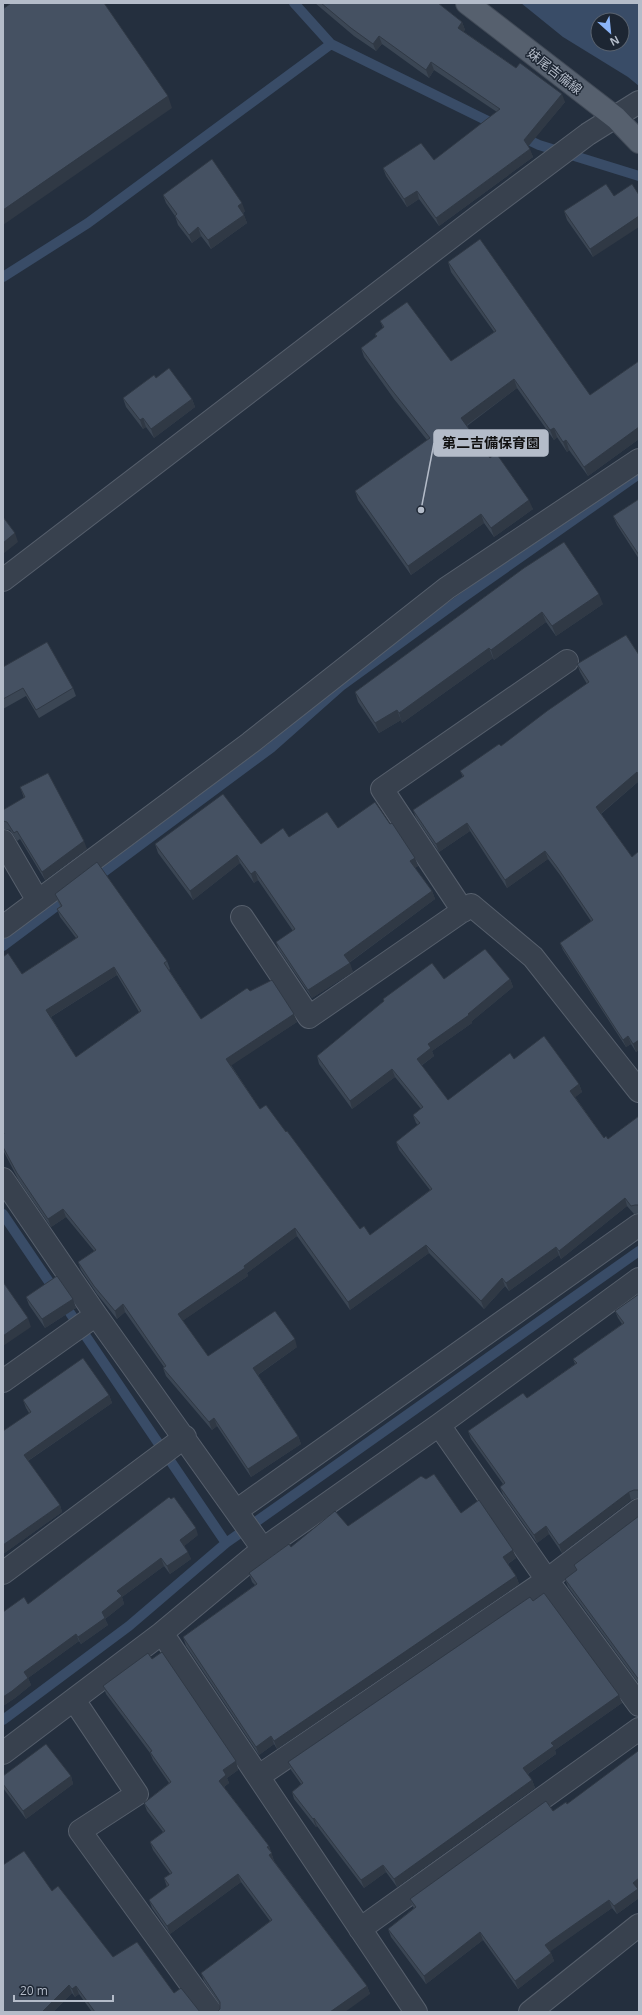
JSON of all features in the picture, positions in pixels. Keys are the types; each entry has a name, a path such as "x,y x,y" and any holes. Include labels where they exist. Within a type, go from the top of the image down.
{"main road":[{"name":"妹尾吉備線","path":"467,3 616,118 639,142"}],"street":[{"path":"3,580 562,154 638,103"},
{"path":"3,927 250,743 447,588 639,460"},
{"path":"463,911 382,788 567,661"},
{"path":"3,841 38,902"},
{"path":"242,917 308,1017 472,905 533,957 639,1091"},
{"path":"3,1180 92,1318 181,1440 264,1549"},
{"path":"242,1520 639,1225"},
{"path":"3,1753 162,1632 264,1549 439,1425 639,1279"},
{"path":"3,1381 92,1318"},
{"path":"439,1425 547,1580 639,1705"},
{"path":"3,1573 181,1440"},
{"path":"259,1776 547,1580 639,1510"},
{"path":"162,1632 416,2012"},
{"path":"74,1700 137,1794 80,1831 211,2012"},
{"path":"360,1929 639,1729"},
{"path":"530,2012 639,1925"}],"water":[{"path":"521,3 639,3 639,86 628,77 563,37"}],"building":[{"path":"11,3 104,3 168,96 3,210 3,9"},
{"path":"321,3 438,3 462,22 458,28 516,68 520,63 562,94 524,140 530,149 436,218 417,191 404,199 383,168 421,143 434,160 500,109 431,62 426,70 379,36 373,44"},
{"path":"212,159 242,203 238,206 244,215 208,240 198,227 189,235 175,216 177,214 163,195"},
{"path":"606,184 614,196 632,184 639,195 639,216 590,249 564,211"},
{"path":"480,239 590,395 639,361 639,427 584,467 566,440 563,442 554,428 550,430 514,379 461,418 490,458 496,453 529,500 491,528 481,514 408,566 355,491 430,438 361,348 377,336 375,334 384,327 380,321 407,302 451,361 496,331 448,262"},
{"path":"169,368 192,399 151,429 143,418 140,420 123,398 154,375 156,378"},
{"path":"639,499 639,555 613,516"},
{"path":"3,517 15,533 3,543"},
{"path":"564,542 599,594 552,626 542,612 491,650 489,648 399,713 397,710 375,723 355,692 524,568"},
{"path":"626,635 639,655 639,776 637,772 596,807 632,857 639,851 639,1040 633,1044 628,1036 623,1040 560,943 593,920 545,851 505,880 467,823 436,844 413,810 464,776 460,771 499,744 501,746 547,711 589,682 577,664"},
{"path":"47,642 73,688 36,710 23,688 3,699 3,667"},
{"path":"48,773 84,841 42,872 17,831 14,833 7,822 3,821 3,810 25,797 20,787"},
{"path":"223,794 261,844 283,828 289,837 327,812 338,828 375,802 390,824 392,823 415,858 410,861 432,891 344,955 350,963 308,990 276,942 295,929 255,871 251,874 237,855 190,891 155,844"},
{"path":"97,862 167,961 164,963 201,1019 247,988 250,991 272,980 294,1014 226,1059 260,1109 266,1105 360,1229 364,1226 370,1235 432,1189 396,1142 420,1123 413,1115 423,1107 392,1069 350,1101 317,1056 384,1001 383,999 432,963 444,979 485,949 510,979 468,1014 469,1015 428,1044 431,1048 417,1059 448,1100 510,1053 514,1059 544,1036 579,1084 570,1091 604,1138 606,1136 608,1139 639,1116 639,1205 631,1206 625,1198 559,1251 556,1247 506,1283 502,1278 481,1301 426,1245 348,1302 295,1228 244,1266 245,1268 178,1314 208,1356 275,1311 295,1339 253,1368 298,1436 248,1469 214,1418 209,1422 163,1368 166,1366 123,1304 115,1311 94,1286 78,1262 96,1250 63,1209 48,1219 17,1173 3,1147 3,957 8,953 22,974 78,937 57,909 62,906 55,894","holes":["114,967 141,1011 76,1057 46,1010"]},
{"path":"57,1276 73,1299 42,1319 26,1297"},
{"path":"3,1282 28,1318 3,1336"},
{"path":"639,1294 639,1490 629,1492 559,1545 546,1526 534,1535 500,1487 505,1483 468,1431 523,1393 527,1398 577,1363 573,1359 624,1323 615,1311"},
{"path":"83,1358 109,1395 24,1455 60,1505 3,1545 3,1431 31,1412 23,1400"},
{"path":"434,1474 461,1513 479,1500 513,1550 503,1557 516,1576 274,1741 271,1736 256,1747 183,1637 257,1584 249,1573 289,1544 291,1547 335,1511 348,1526 421,1476 426,1479"},
{"path":"169,1497 171,1499 174,1497 196,1528 180,1540 188,1552 167,1566 161,1558 117,1591 122,1596 102,1612 105,1618 78,1637 76,1634 24,1672 28,1678 3,1697 3,1612 24,1597 28,1604"},
{"path":"639,1516 639,1680 565,1579 577,1570 574,1565"},
{"path":"544,1593 619,1695 551,1743 554,1746 523,1768 532,1780 394,1879 383,1865 361,1880 314,1818 313,1819 292,1792 303,1783 288,1762 530,1597 533,1601"},
{"path":"162,1652 236,1761 223,1770 226,1775 219,1781 269,1846 267,1847 272,1853 269,1855 367,1986 330,2012 217,2012 220,2009 220,2002 201,1973 272,1920 238,1874 167,1926 149,1900 169,1885 164,1878 172,1873 150,1842 165,1831 144,1803 171,1782 150,1752 152,1751 103,1686 148,1653 152,1659"},
{"path":"46,1744 71,1776 23,1811 3,1784 3,1776"},
{"path":"638,1751 639,1878 633,1883 638,1889 614,1906 609,1900 545,1945 551,1953 515,1981 480,1932 424,1976 388,1929 416,1907 410,1899 546,1801 553,1811 566,1802 567,1804"},
{"path":"24,1851 52,1891 58,1886 113,1957 137,1942 174,1993 181,1988 200,2012 95,2012 76,1986 72,1989 69,1985 42,2012 3,2012 3,1865"}],"waterway":[{"path":"294,3 331,44"},
{"path":"3,277 88,223 331,44 498,126"},
{"path":"520,136 539,145 639,176"},
{"path":"93,880 271,748 341,686 461,599 639,474"},
{"path":"3,946 70,896"},
{"path":"3,1214 226,1543 639,1251"},
{"path":"3,1720 129,1626 226,1543"}],"place":[{"name":"第二吉備保育園","path":"421,510"}]}
